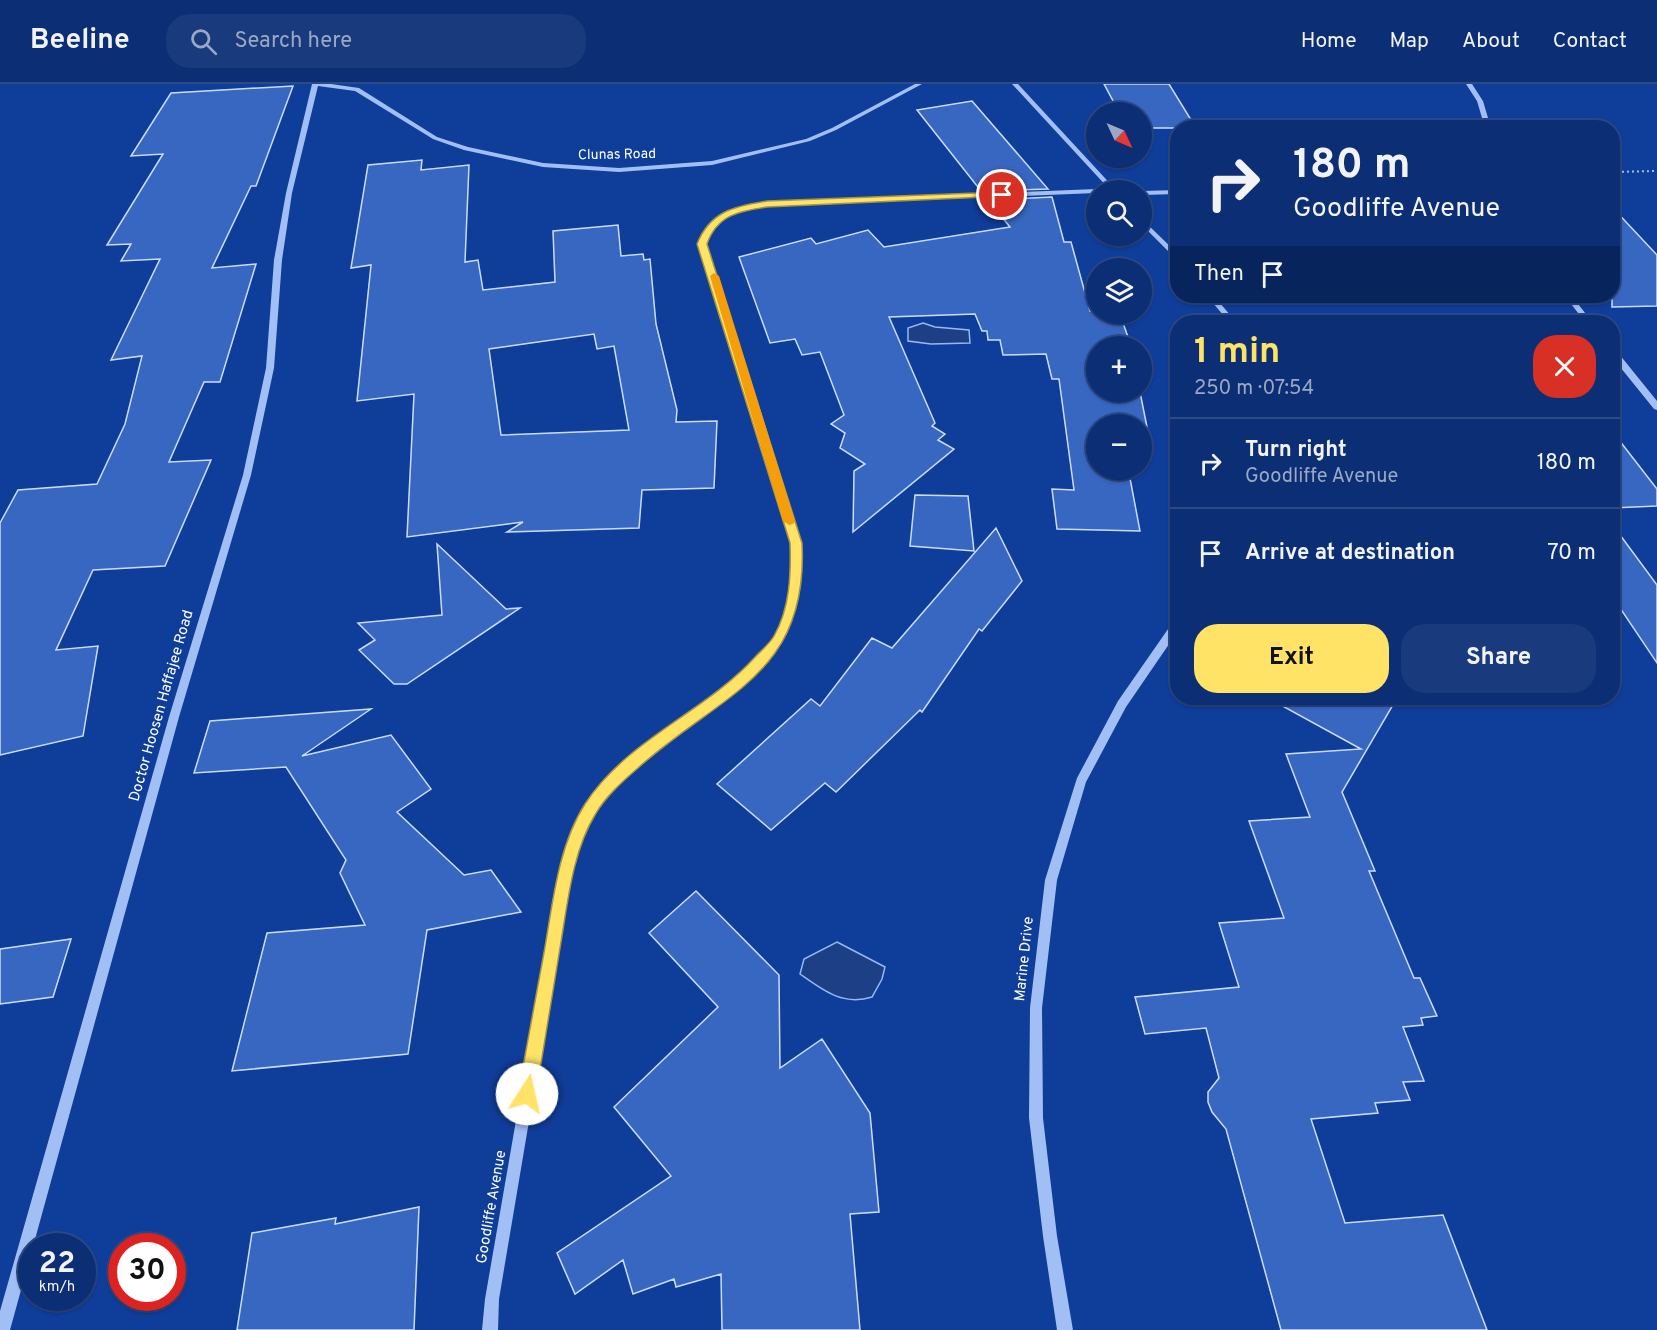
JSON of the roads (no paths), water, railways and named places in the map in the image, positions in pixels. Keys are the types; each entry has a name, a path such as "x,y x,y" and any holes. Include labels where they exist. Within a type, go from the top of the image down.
{"street":[{"name":"Clunas Road","path":"316,84 357,89 435,138 466,149 543,165 619,170 712,163 808,140 834,129 919,84"},
{"name":"Doctor Hoosen Haffajee Road","path":"2,1330 174,717 247,475 270,368 278,260 288,193 316,84"},
{"path":"1015,84 1104,180"},
{"path":"1469,84 1480,101 1486,120"},
{"name":"Goodliffe Avenue","path":"490,1330 492,1299 562,890 580,827 591,807 625,771 655,744 741,682 779,639 792,606 797,575 796,543 702,244 707,229 724,215 742,207 767,204 1086,191"},
{"path":"1152,193 1170,192"},
{"path":"1152,231 1170,250"},
{"path":"1216,303 1227,315"},
{"path":"1574,303 1583,315"},
{"path":"1620,361 1657,406"},
{"name":"Marine Drive","path":"1065,1330 1050,1236 1036,1118 1036,1008 1051,880 1081,781 1122,704 1170,634"}],"water":[{"path":"923,323 935,327 969,330 970,343 931,344 908,341 908,328"},
{"path":"837,942 885,967 882,979 872,997 852,1000 843,998 826,991 800,974 804,959"}]}
